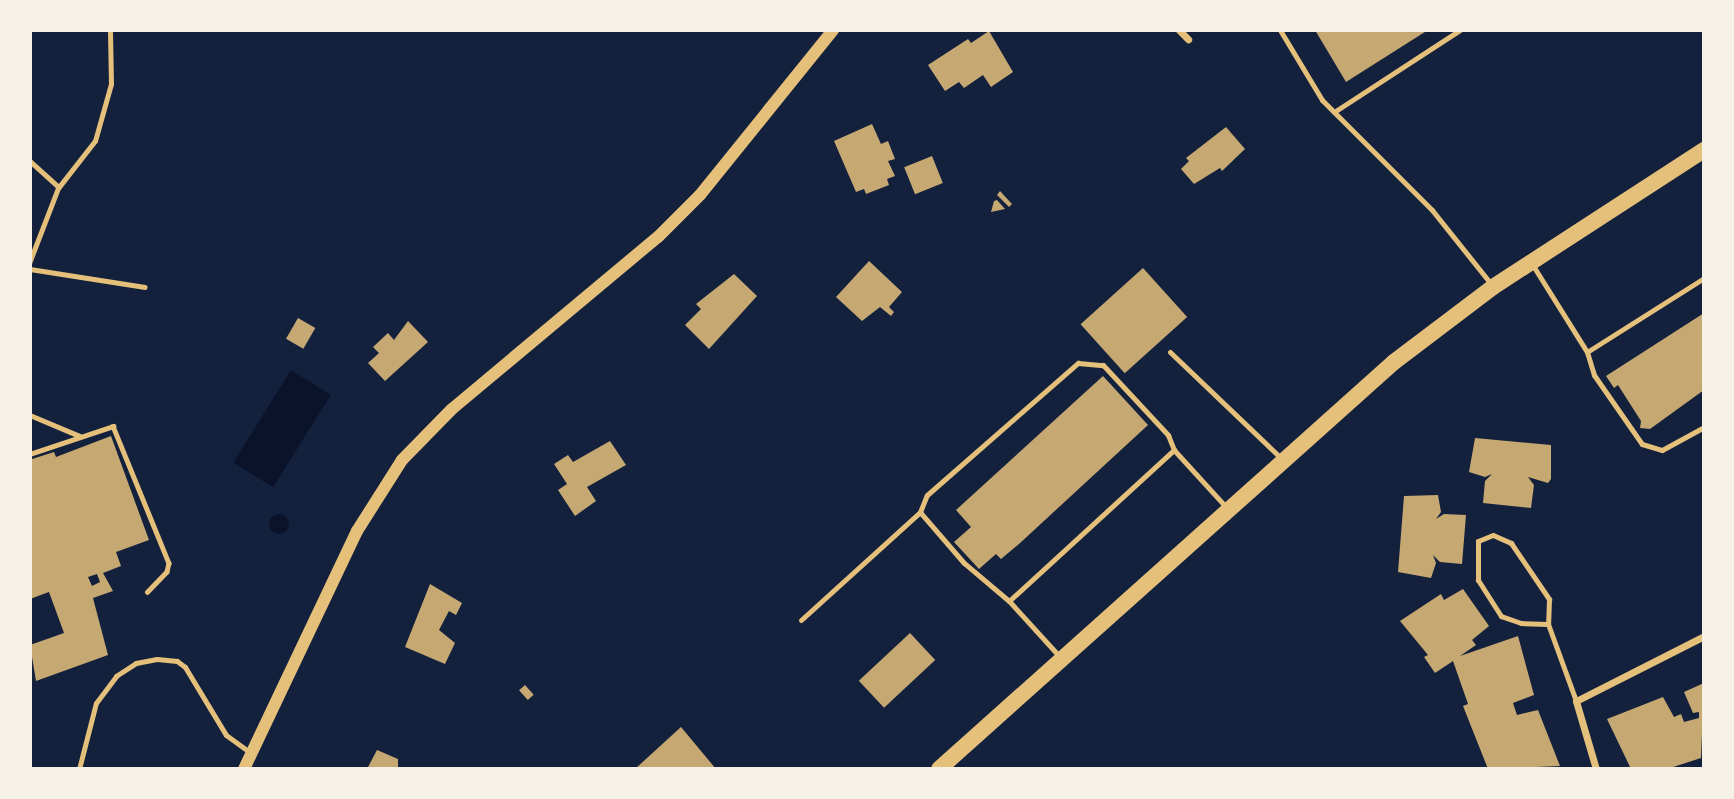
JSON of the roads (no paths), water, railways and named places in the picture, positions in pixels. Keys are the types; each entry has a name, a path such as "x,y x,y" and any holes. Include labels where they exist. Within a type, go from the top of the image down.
{"main road":[{"path":"939,769 1227,508 1394,362 1493,286 1704,150"}],"street":[{"path":"244,769 357,531 402,460 452,409 670,225 833,30"},
{"path":"1179,30 1188,39"},
{"path":"1596,769 1576,701 1704,636"}],"lane":[{"path":"1280,30 1321,100 1432,210 1493,286"},
{"path":"1334,112 1460,30"},
{"path":"1530,262 1587,352 1594,374 1642,444 1662,450 1704,427"},
{"path":"1587,352 1704,278"},
{"path":"1170,352 1282,459"},
{"path":"801,620 920,512 927,495 1078,363 1103,365 1168,435 1174,450 1227,508"},
{"path":"1009,601 1174,450"},
{"path":"920,512 964,563 1009,601 1061,658"},
{"path":"1548,624 1521,623 1501,616 1478,580 1478,541 1493,535 1511,543 1549,599 1548,624 1576,701"},
{"path":"79,769 96,703 116,676 136,663 157,659 177,661 185,667 226,735 252,754"}],"water":[{"path":"291,370 331,395 273,487 233,462"},
{"path":"279,514 286,517 289,524 286,531 279,534 272,531 269,524 272,517"}]}
